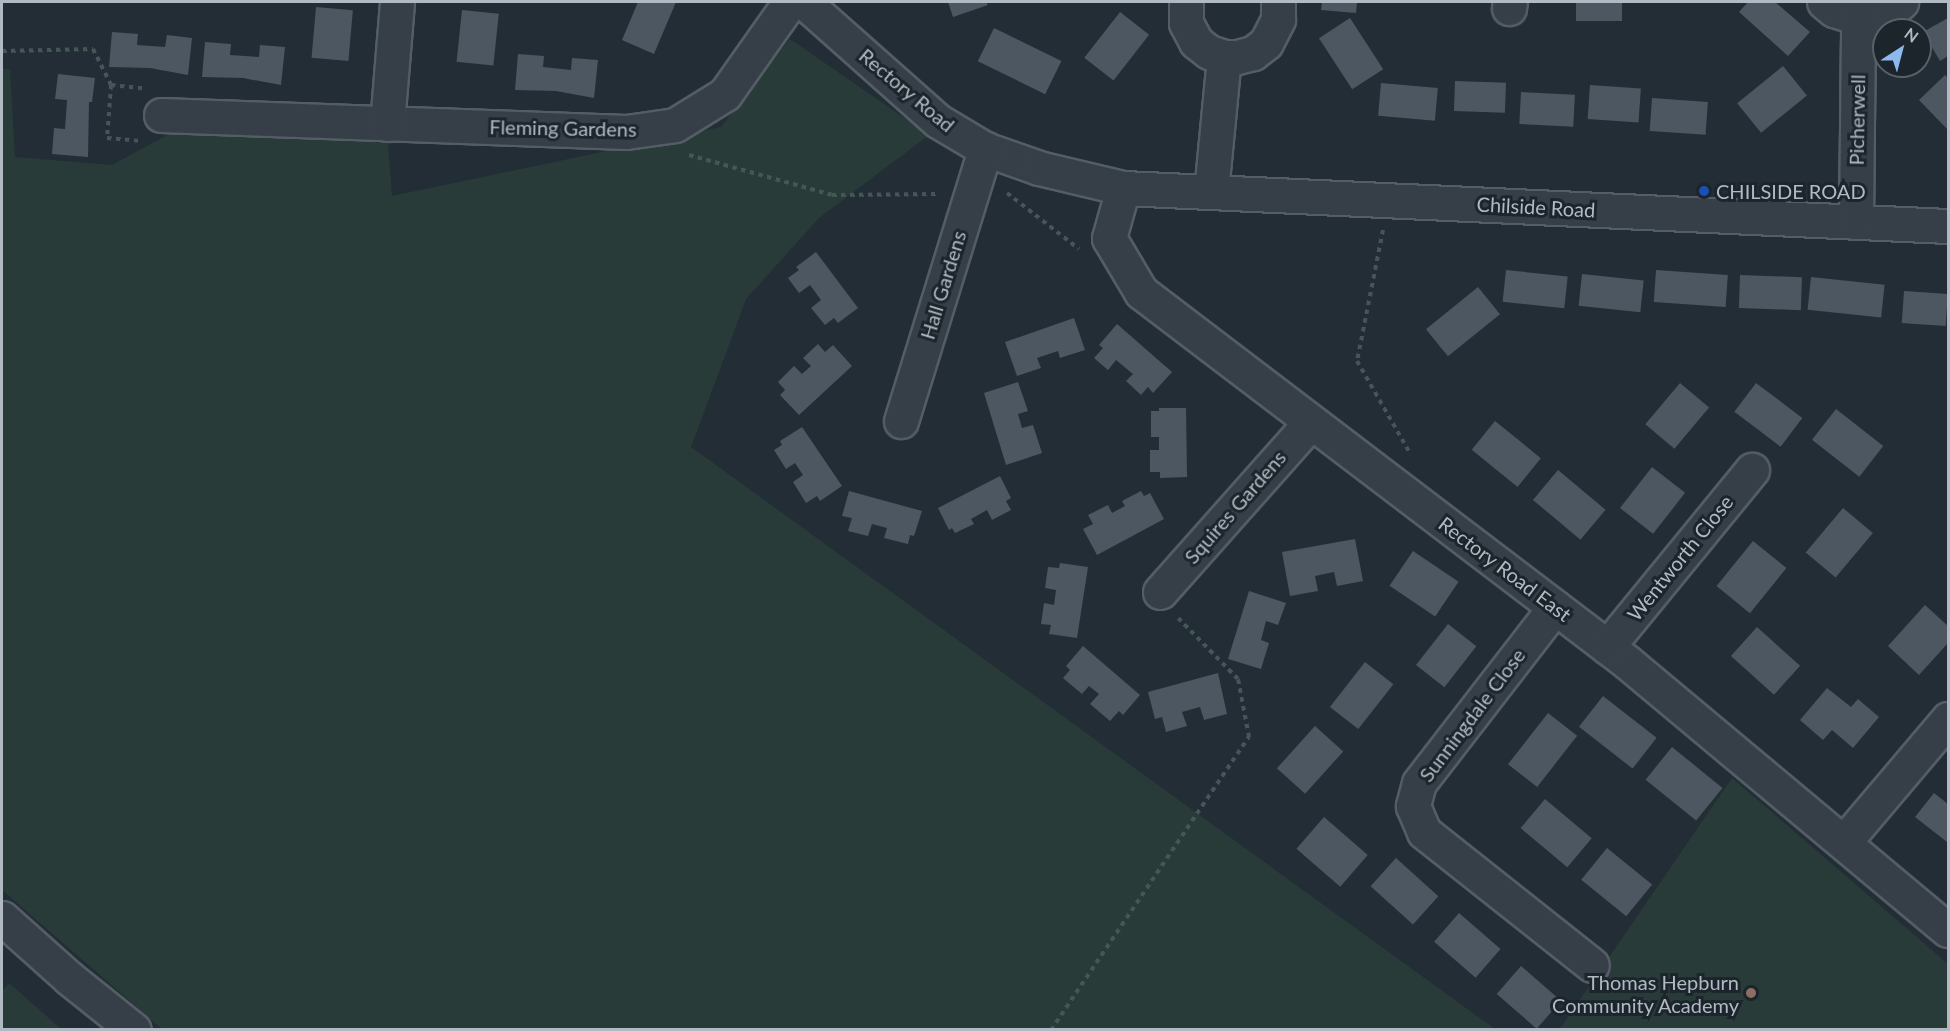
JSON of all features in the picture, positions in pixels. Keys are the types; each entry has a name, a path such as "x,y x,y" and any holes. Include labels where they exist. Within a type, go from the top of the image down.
{"street":[{"path":"387,124 397,2"},
{"name":"Fleming Gardens","path":"161,115 626,132 675,125 725,94 790,2"},
{"name":"Rectory Road","path":"804,2 938,121 985,150 1039,168 1124,188"},
{"path":"1186,2 1186,23 1196,42 1209,52 1224,57 1253,53 1266,43 1278,19 1278,2"},
{"path":"1824,2 1834,10 1857,18 1876,17 1893,9 1901,2"},
{"name":"Picherwell","path":"1856,222 1857,18"},
{"path":"1211,192 1224,57"},
{"name":"Hall Gardens","path":"902,421 985,150"},
{"name":"Chilside Road","path":"1124,188 1948,226"},
{"name":"Rectory Road East","path":"1124,188 1109,238 1141,292 1607,647 1948,930"},
{"name":"Squires Gardens","path":"1160,592 1310,423"},
{"name":"Wentworth Close","path":"1607,647 1752,470"},
{"name":"Sunningdale Close","path":"1554,607 1419,783 1413,806 1425,832 1592,965"},
{"path":"1844,842 1948,719"},
{"path":"2,918 69,978 134,1029"}],"path":[{"path":"2,51 93,49 111,86"},
{"path":"680,152 712,164 832,195 1008,193 1088,256"},
{"path":"1389,200 1357,362 1428,485 1417,502"},
{"path":"1051,1029 1249,737 1238,679 1182,623 1160,592"}],"green space":[{"path":"790,39 929,135 819,218 746,299 691,447 1495,1029 162,1029 2,890 2,69 10,69 15,157 112,165 175,131 388,142 392,196 721,127"},
{"path":"1732,778 1948,964 1948,1029 1559,1030"},
{"path":"9,983 61,1029 2,1029 2,991"}],"building":[{"path":"638,2 676,2 654,54 622,40"},
{"path":"948,2 986,2 988,5 953,17"},
{"path":"1322,2 1357,2 1356,13 1321,10"},
{"path":"1576,2 1622,2 1622,21 1576,21"},
{"path":"1748,2 1775,2 1810,32 1788,56 1739,12"},
{"path":"316,7 353,10 348,61 312,58"},
{"path":"462,10 499,14 493,66 457,62"},
{"path":"1120,12 1149,35 1113,80 1084,58"},
{"path":"1350,18 1383,69 1352,89 1319,38"},
{"path":"1948,18 1948,56 1940,61 1932,47 1932,27"},
{"path":"994,28 1061,61 1045,94 978,61"},
{"path":"112,32 138,34 137,45 165,47 167,35 192,38 188,75 150,68 109,67"},
{"path":"205,42 231,44 230,55 259,57 260,45 285,47 281,85 243,78 202,77"},
{"path":"518,54 544,56 543,67 571,70 572,58 598,60 594,98 556,91 515,90"},
{"path":"1783,66 1807,96 1761,133 1737,103"},
{"path":"58,74 95,78 92,102 89,102 88,157 52,154 54,128 65,129 67,100 55,99"},
{"path":"1945,75 1948,78 1948,130 1919,100"},
{"path":"1455,81 1506,83 1505,113 1454,111"},
{"path":"1381,83 1438,88 1435,121 1378,116"},
{"path":"1590,85 1641,89 1639,122 1588,119"},
{"path":"1521,92 1575,95 1573,127 1519,124"},
{"path":"1652,98 1708,102 1706,135 1650,131"},
{"path":"816,252 858,308 838,323 834,318 825,325 811,308 821,300 810,285 799,293 788,278 799,270 796,267"},
{"path":"1506,270 1568,276 1564,308 1503,302"},
{"path":"1656,270 1728,275 1726,307 1654,302"},
{"path":"1582,274 1644,280 1640,312 1579,306"},
{"path":"1740,275 1802,277 1801,310 1739,308"},
{"path":"1811,277 1885,285 1881,318 1808,310"},
{"path":"1478,287 1500,314 1448,356 1426,329"},
{"path":"1904,291 1948,294 1946,326 1902,323"},
{"path":"1074,318 1085,350 1060,358 1058,351 1037,358 1041,368 1017,376 1005,342"},
{"path":"1117,324 1172,372 1153,393 1148,387 1141,395 1126,381 1133,374 1116,360 1108,370 1094,358 1103,348 1099,345"},
{"path":"818,344 825,352 833,345 852,366 799,415 780,395 785,390 778,382 794,366 802,374 811,366 803,358"},
{"path":"1018,382 1028,411 1018,414 1022,428 1033,425 1042,453 1006,465 984,393"},
{"path":"1680,383 1709,407 1674,449 1645,424"},
{"path":"1756,383 1802,418 1781,447 1734,412"},
{"path":"1159,408 1186,408 1187,477 1160,478 1160,472 1150,472 1150,450 1159,450 1159,437 1151,437 1151,411 1159,411"},
{"path":"1836,409 1883,446 1859,477 1812,440"},
{"path":"1495,421 1541,458 1518,487 1472,450"},
{"path":"802,427 842,486 820,501 817,496 806,503 793,482 803,475 795,463 786,469 774,450 782,445 780,441"},
{"path":"1652,467 1685,493 1653,534 1620,508"},
{"path":"1558,470 1605,510 1580,540 1533,500"},
{"path":"1000,476 1011,498 1006,501 1011,510 992,520 987,510 971,519 974,524 955,533 952,528 949,530 938,508"},
{"path":"849,491 922,511 914,536 910,535 908,544 884,538 887,528 872,524 868,536 848,531 852,518 842,516"},
{"path":"1141,491 1144,496 1150,493 1164,519 1097,555 1083,529 1093,524 1088,515 1108,505 1112,513 1125,506 1122,501"},
{"path":"1843,508 1873,533 1836,577 1806,552"},
{"path":"1355,539 1363,581 1337,586 1334,572 1315,576 1318,591 1290,596 1282,552"},
{"path":"1753,541 1786,568 1750,613 1716,586"},
{"path":"1413,551 1459,582 1435,617 1390,586"},
{"path":"1060,563 1088,567 1077,638 1049,634 1051,625 1041,624 1044,603 1054,605 1056,590 1045,588 1048,567 1059,568"},
{"path":"1249,591 1286,603 1278,625 1266,621 1261,640 1269,643 1261,669 1228,659"},
{"path":"1925,605 1948,626 1948,643 1919,675 1888,646"},
{"path":"1448,624 1476,646 1444,687 1416,665"},
{"path":"1757,627 1800,666 1774,695 1731,656"},
{"path":"1083,646 1140,695 1123,715 1119,711 1110,721 1090,704 1099,694 1089,686 1082,694 1063,678 1070,670 1066,666"},
{"path":"1365,662 1393,684 1358,729 1330,707"},
{"path":"1218,673 1227,714 1204,720 1200,707 1182,712 1187,726 1166,732 1162,717 1155,719 1148,692"},
{"path":"1827,688 1851,707 1858,699 1879,717 1853,748 1832,730 1823,740 1800,720"},
{"path":"1603,696 1657,738 1633,769 1579,727"},
{"path":"1548,713 1577,736 1537,787 1508,764"},
{"path":"1315,726 1343,751 1305,794 1277,768"},
{"path":"1672,747 1723,788 1696,821 1646,780"},
{"path":"1934,793 1948,804 1947,842 1915,817"},
{"path":"1545,799 1592,838 1567,867 1521,828"},
{"path":"1324,817 1368,855 1340,887 1296,849"},
{"path":"1607,848 1652,885 1626,916 1581,880"},
{"path":"1396,858 1438,896 1413,924 1371,886"},
{"path":"1459,913 1501,949 1476,978 1434,942"},
{"path":"1521,966 1561,1001 1537,1029 1497,994"}],"place":[{"name":"CHILSIDE ROAD","path":"1704,191"},
{"name":"Thomas Hepburn Community Academy","path":"1751,993"}]}
